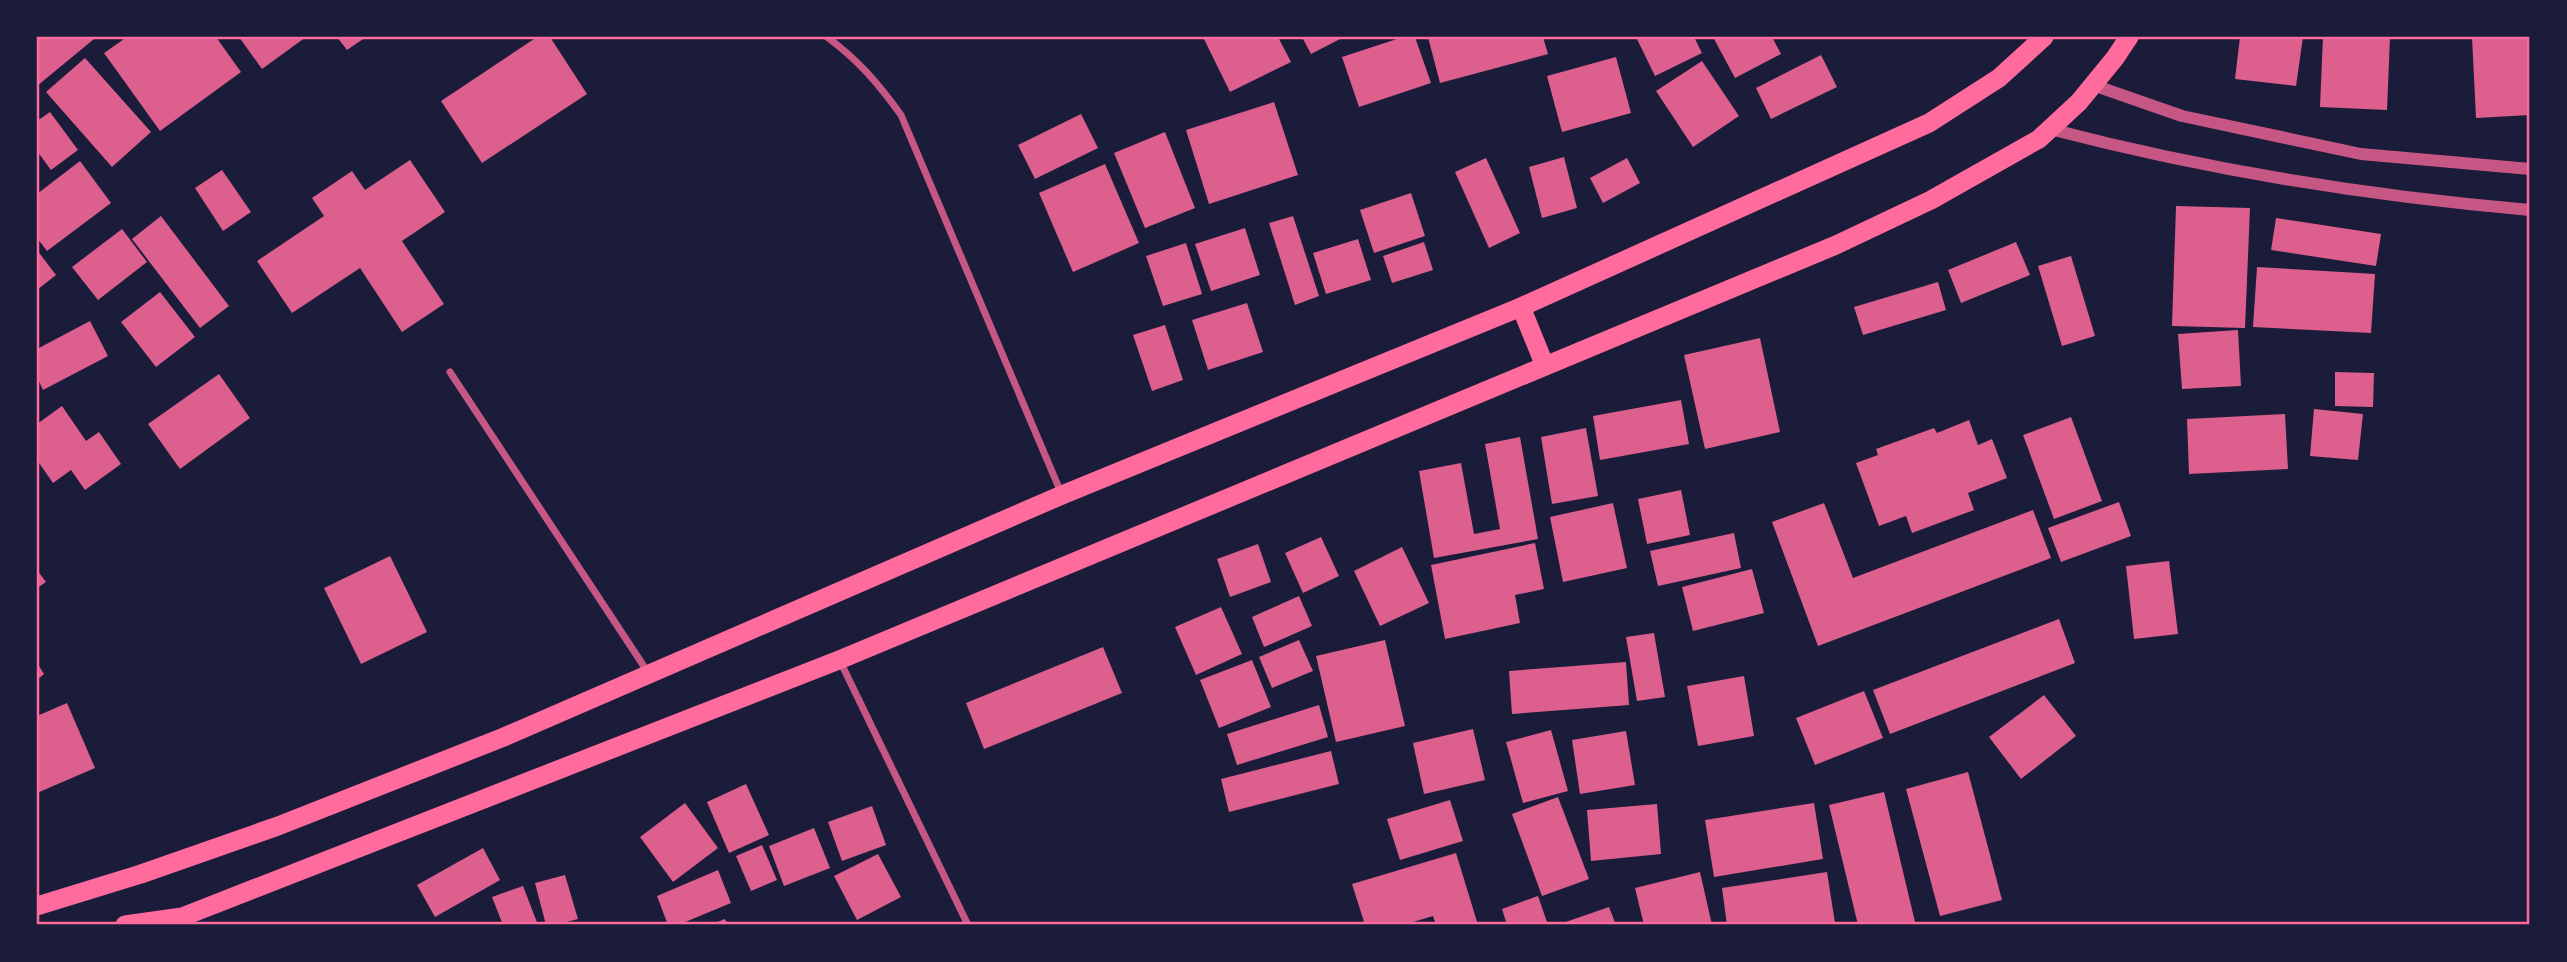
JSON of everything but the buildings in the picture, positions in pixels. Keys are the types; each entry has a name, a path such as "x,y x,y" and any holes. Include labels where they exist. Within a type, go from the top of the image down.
{"highway":[{"path":"37,906 141,874 278,826 504,737 1062,495 1521,307 1929,123 1999,78 2044,37"},
{"path":"125,925 183,921 839,660 1836,245 1994,166 2039,139 2093,85 2129,37"},
{"path":"1521,307 1545,366"}],"street":[{"path":"827,37 849,53 875,78 901,115 1062,495"},
{"path":"2093,85 2182,116 2361,154 2530,169"},
{"path":"2050,129 2132,150 2330,187 2530,210"},
{"path":"450,372 650,675"},
{"path":"839,660 968,925"}]}
